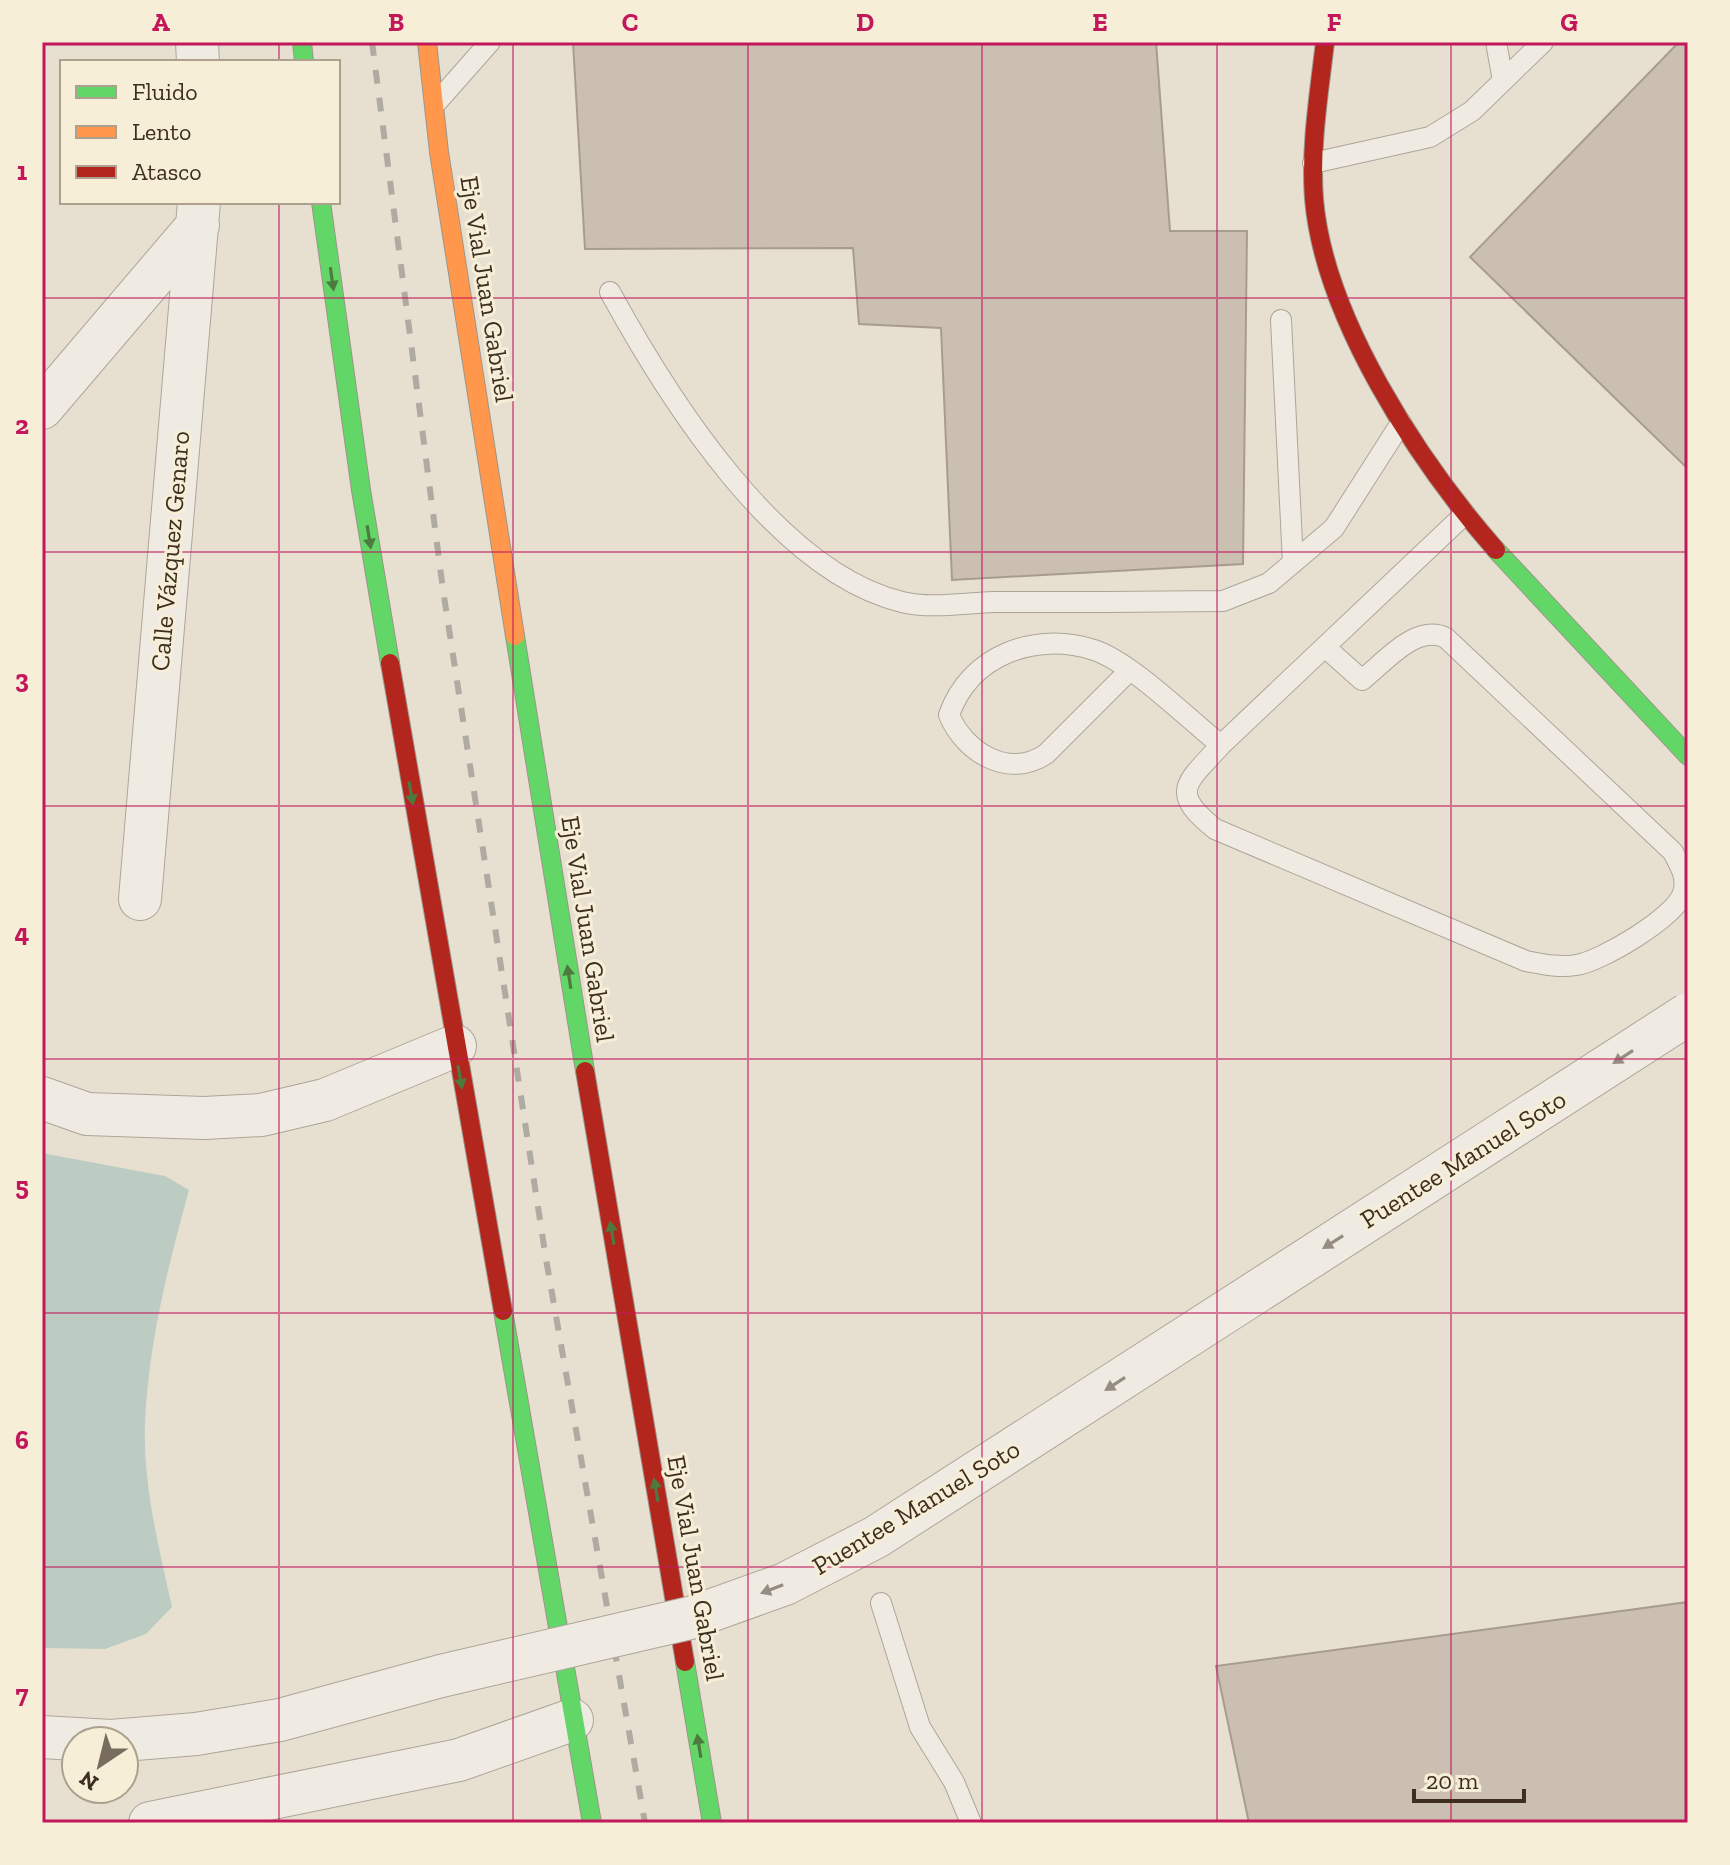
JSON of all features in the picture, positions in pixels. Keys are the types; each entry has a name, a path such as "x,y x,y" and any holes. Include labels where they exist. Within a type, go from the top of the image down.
{"main road":[{"name":"Eje Vial Juan Gabriel","path":"427,42 434,105 576,1020 712,1823"},
{"path":"1325,42 1313,163 1317,223 1346,321 1401,423 1465,514 1688,756"},
{"path":"321,204 361,490 592,1823"}],"street":[{"path":"42,408 198,214"},
{"name":"Calle Vázquez Genaro","path":"140,899 198,214"},
{"name":"Puentee Manuel Soto","path":"42,1737 111,1741 196,1734 280,1720 441,1676 690,1618 785,1584 876,1537 1688,1014"},
{"path":"42,1098 87,1114 204,1118 261,1115 325,1100 455,1046"},
{"path":"150,1823 459,1760 572,1720"}],"lane":[{"path":"434,105 490,42"},
{"path":"1496,42 1503,81"},
{"path":"1313,163 1430,137 1472,111 1543,42"},
{"path":"610,292 674,401 737,484 807,551 851,582 904,603 1223,601 1269,583 1334,528 1401,423"},
{"path":"1281,320 1293,563"},
{"path":"1325,647 1362,680 1421,634 1436,633 1446,638 1673,852 1685,875 1683,894 1676,907 1611,952 1578,965 1555,966 1526,961 1215,829 1192,811 1186,789 1221,745 1465,514"},
{"path":"1129,671 1046,754 1032,764 1013,766 992,760 957,735 949,715 955,697 998,654 1034,644 1095,650 1129,671 1221,745"},
{"path":"881,1603 920,1727 954,1782 971,1823"}],"shaded area":[{"path":"42,1153 165,1176 189,1190 155,1335 145,1425 149,1493 172,1607 146,1634 105,1649 42,1648"}],"building":[{"path":"573,42 1156,42 1170,231 1247,231 1243,564 952,580 941,328 859,324 853,248 585,249"},
{"path":"1679,42 1688,42 1688,469 1470,257"},
{"path":"1688,1602 1688,1823 1249,1823 1216,1666"}],"railway":[{"path":"372,42 443,590 546,1259 645,1823"}],"traffic: fast":[{"path":"302,42 304,60"},
{"path":"321,204 361,490 390,663"},
{"path":"1496,550 1688,756"},
{"path":"515,636 585,1071"},
{"path":"503,1311 592,1823"},
{"path":"685,1662 712,1823"}],"traffic: slow":[{"path":"427,42 439,152 515,636"}],"traffic: jam":[{"path":"1325,42 1313,179 1322,245 1336,292 1356,339 1407,432 1466,515 1496,550"},
{"path":"390,663 503,1311"},
{"path":"585,1071 685,1662"}]}
